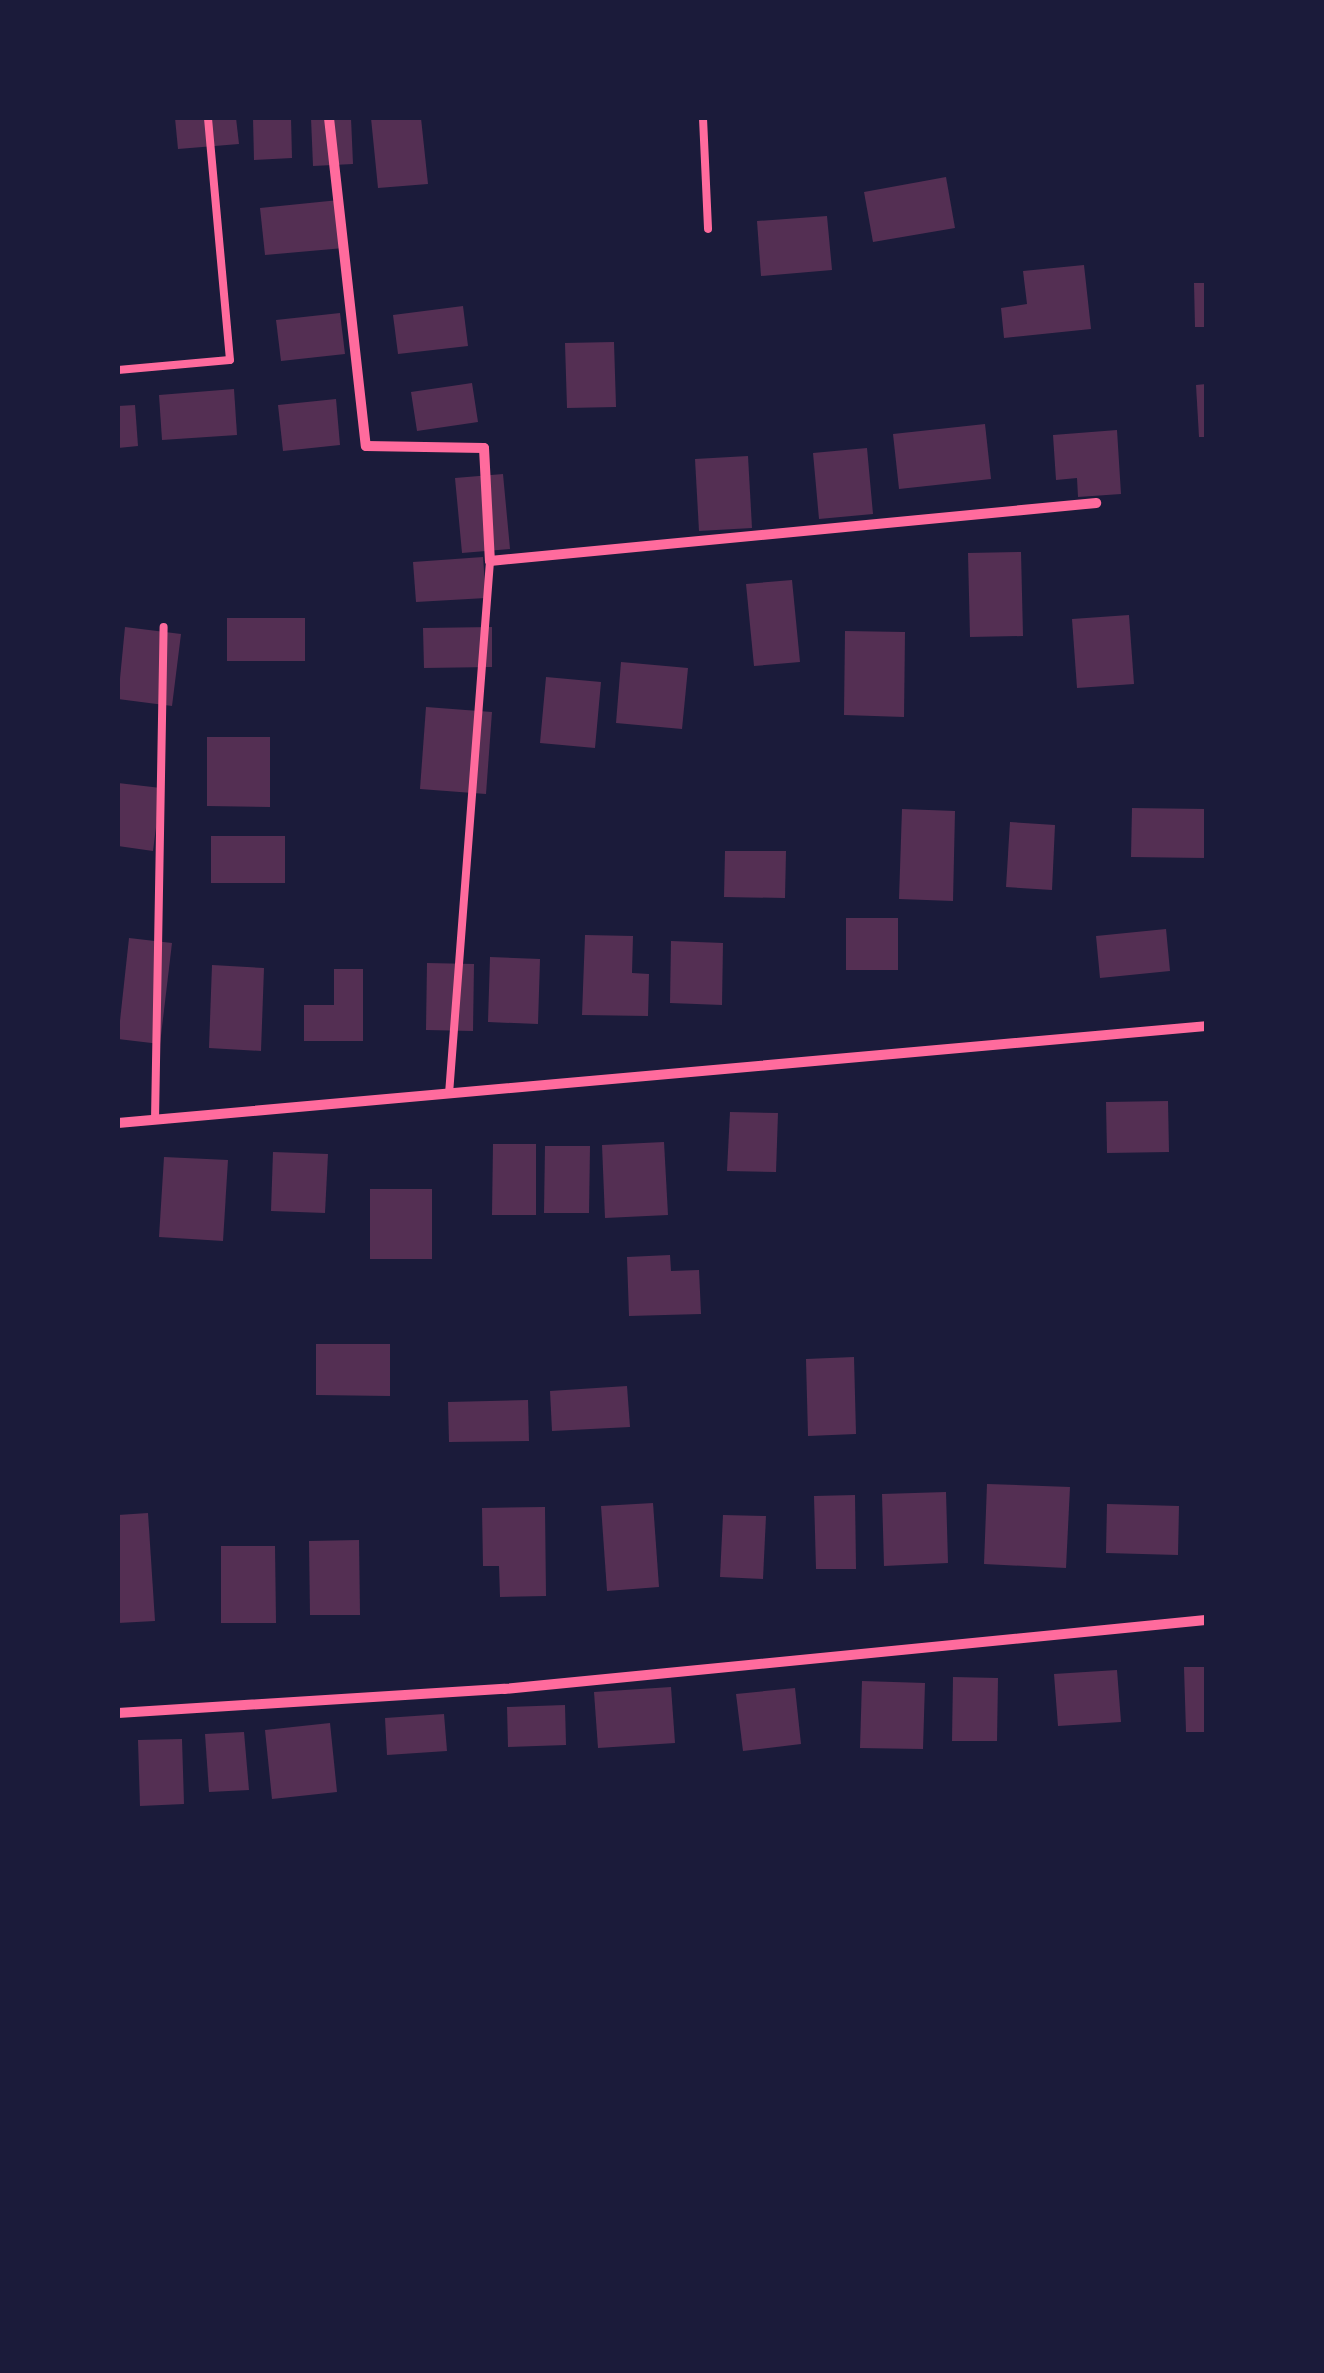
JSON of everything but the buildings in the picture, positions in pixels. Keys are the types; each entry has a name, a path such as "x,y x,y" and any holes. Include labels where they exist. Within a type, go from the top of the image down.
{"street":[{"path":"329,118 366,446 484,448 490,561 1096,503"},
{"path":"118,1124 1206,1026"},
{"path":"118,1713 504,1689 1206,1620"}],"lane":[{"path":"118,370 230,360 208,118"},
{"path":"703,118 708,229"},
{"path":"448,1094 490,561"},
{"path":"154,1120 164,627"}]}
